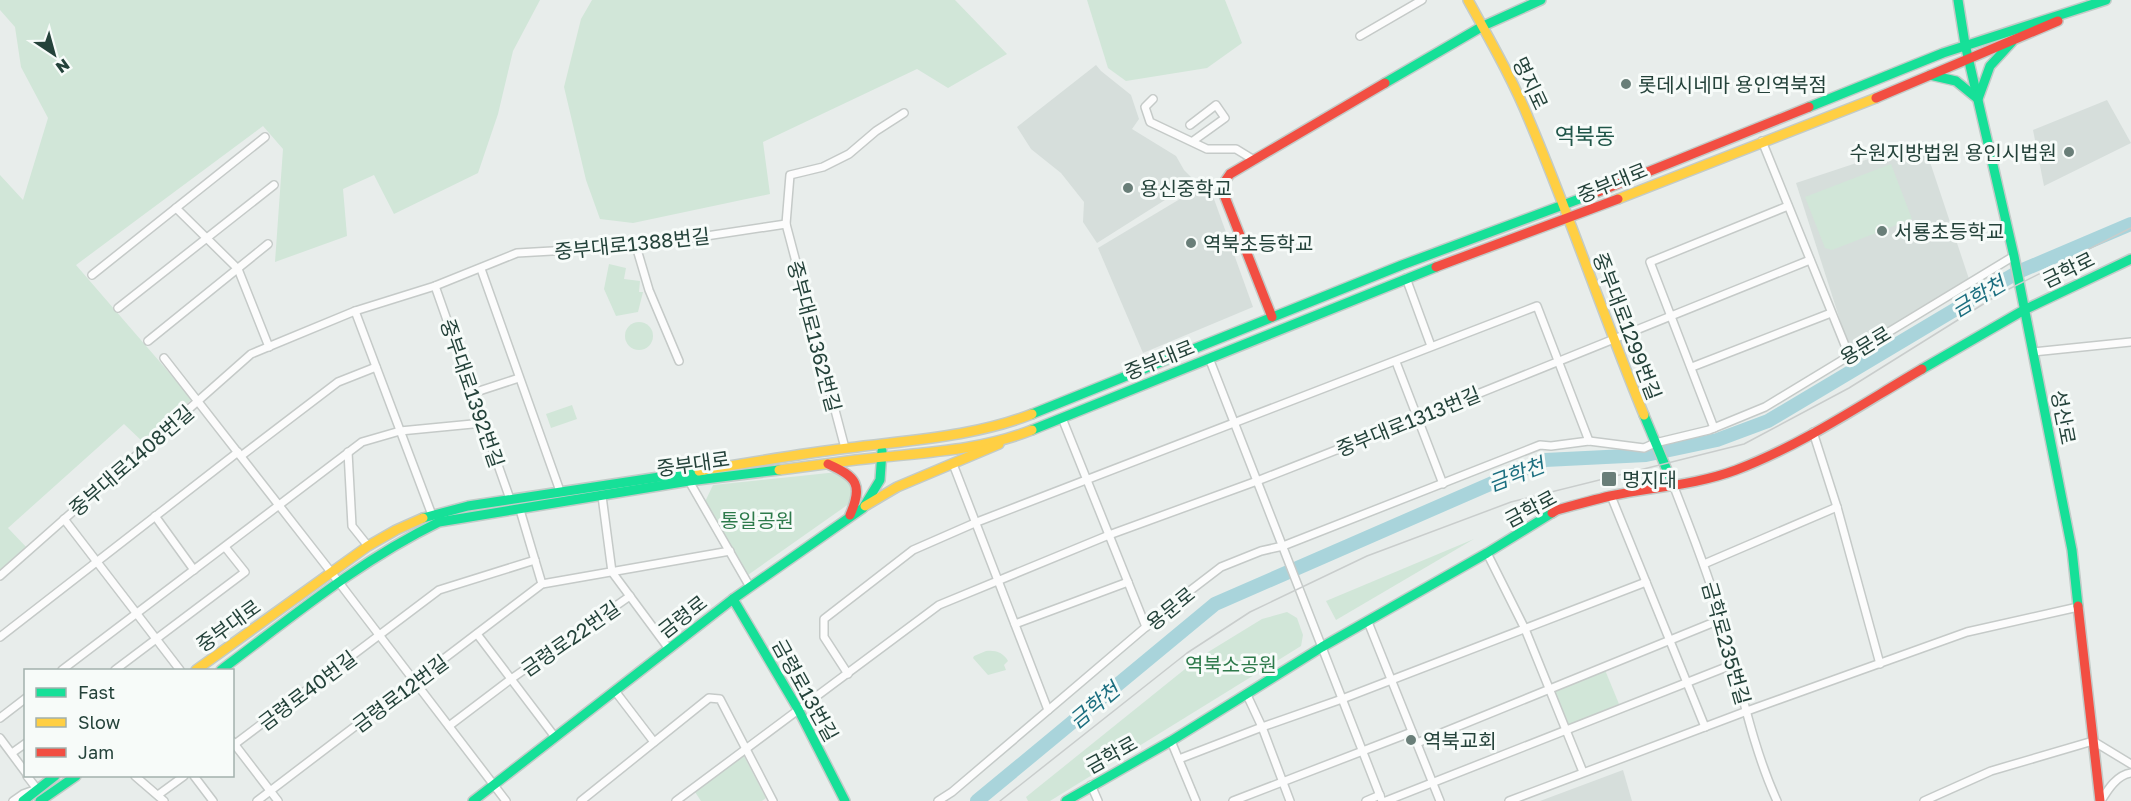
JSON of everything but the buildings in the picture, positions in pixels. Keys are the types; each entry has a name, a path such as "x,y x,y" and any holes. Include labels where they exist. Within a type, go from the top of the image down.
{"main road":[{"name":"명지로","path":"1468,0 1530,121 1567,219"},
{"path":"1272,317 1221,187 1230,174 1483,26 1541,0"},
{"name":"성산로","path":"1958,0 1965,44 2014,259 2072,550 2100,801"},
{"name":"중부대로","path":"197,669 368,546 396,530 432,515 468,506 560,491 845,448 927,439 1009,423 1402,265 1562,206 1965,44 2105,0"},
{"name":"중부대로","path":"222,669 339,582 411,534 439,522 689,482 883,457 946,452 1015,437 1293,326 1406,278 1567,219 1762,141 1857,106 2012,42 2105,0"},
{"path":"1930,75 1956,81 1978,99 1990,66 2012,42"},
{"name":"중부대로1299번길","path":"1567,219 1671,482"},
{"name":"금학로","path":"1066,801 1171,741 1322,647 1487,553 1557,510 1671,482 1701,481 1736,470 1813,432 2024,310 2131,258"},
{"path":"863,508 897,487 1015,437"},
{"name":"금령로","path":"473,801 733,599 863,508 880,480 882,444"},
{"path":"828,464 847,471 857,484 858,499 848,519"},
{"name":"금령로13번길","path":"733,599 798,709 845,801"},
{"path":"23,801 54,777"},
{"path":"42,801 75,777"}],"street":[{"path":"1360,36 1422,0"},
{"path":"1153,99 1145,107 1150,122 1207,148 1236,149 1254,160"},
{"path":"1190,125 1220,102 1225,118 1193,141"},
{"name":"중부대로1362번길","path":"845,448 786,224 790,175 823,167 849,154 876,131 904,113"},
{"path":"92,275 265,137"},
{"path":"1762,141 1849,355"},
{"path":"118,308 274,185"},
{"path":"1714,428 1650,262 1788,206"},
{"path":"176,208 238,269 269,347"},
{"name":"중부대로1388번길","path":"197,402 251,354 355,311 435,286 517,253 636,246 786,224"},
{"path":"148,341 268,244"},
{"path":"636,246 649,290 679,361"},
{"name":"용문로","path":"939,801 1174,603 1221,567 1261,551 1283,546 1540,445 1551,446 1589,441 1644,448 1714,428 1765,407 2014,259"},
{"name":"중부대로1313번길","path":"676,801 744,748 939,606 1109,535 1257,481 1418,418 1810,260"},
{"path":"481,269 560,491"},
{"path":"1406,278 1431,346"},
{"name":"중부대로1392번길","path":"435,286 510,499"},
{"path":"848,674 824,637 824,619 913,550 977,522 1537,306 1589,441"},
{"path":"355,311 432,515"},
{"path":"1692,367 1831,313"},
{"path":"2033,352 2131,342"},
{"name":"중부대로1408번길","path":"164,358 339,582"},
{"path":"1209,358 1362,751 1383,799"},
{"path":"1396,362 1443,484"},
{"path":"0,637 155,516 338,382 376,368"},
{"path":"473,393 519,378"},
{"name":"중부대로1408번길","path":"0,576 197,402"},
{"path":"1062,418 1146,627"},
{"path":"63,669 362,442 400,431 483,423"},
{"path":"1813,432 1880,664"},
{"path":"348,452 352,526 368,546"},
{"path":"953,464 1048,710"},
{"path":"689,482 750,587"},
{"name":"금학로235번길","path":"1671,482 1704,564 1722,619 1765,775 1777,801"},
{"path":"602,496 612,572"},
{"path":"1611,496 1704,727"},
{"path":"1704,564 1836,507"},
{"path":"520,510 542,584"},
{"path":"155,516 194,570"},
{"path":"64,519 179,669"},
{"path":"116,669 244,573 225,547"},
{"name":"금령로12번길","path":"257,801 542,584 730,551"},
{"path":"1487,553 1525,628 1583,772"},
{"name":"금령로40번길","path":"234,742 439,590 535,560"},
{"name":"금령로22번길","path":"612,572 669,649"},
{"path":"339,582 506,801"},
{"path":"1015,624 1128,582"},
{"path":"1179,759 1646,582"},
{"name":"금령로22번길","path":"449,726 511,679 630,596"},
{"path":"1509,801 1747,711 1967,632 2078,607"},
{"path":"1416,743 1722,619"},
{"path":"1368,622 1440,801"},
{"path":"477,634 555,737"},
{"path":"1365,801 1383,799 1432,783 1734,664"},
{"path":"615,691 654,742"},
{"path":"1247,695 1262,727 1290,801"},
{"path":"581,801 710,698 720,699 771,800"},
{"path":"0,718 24,700"},
{"path":"1233,801 1412,732"},
{"path":"0,738 24,771"},
{"path":"1171,741 1196,801"},
{"path":"1924,801 1991,771 2094,741 2131,764"},
{"path":"234,742 278,801"},
{"path":"12,753 24,744"},
{"path":"2100,801 2123,774 2131,773"},
{"path":"13,801 22,794 37,789 28,777"},
{"path":"136,777 161,798 183,777"},
{"path":"196,777 213,801"},
{"path":"1091,785 1098,801"}],"shaded area":[{"path":"1096,65 1131,95 1139,119 1132,129 1176,156 1184,170 1195,181 1097,243 1083,222 1084,202 1061,173 1031,149 1017,127"},
{"path":"2107,100 2131,143 2044,186 2033,130"},
{"name":"서룡초등학교","path":"1923,141 1969,279 1858,346 1848,345 1796,183"},
{"path":"1210,188 1253,307 1143,353 1098,248 1185,196"},
{"path":"1623,770 1632,801 1540,801"}],"green space":[{"path":"0,0 540,0 513,51 498,114 478,173 394,214 374,175 343,189 347,236 275,262 283,149 263,126 76,265 192,399 144,443 124,424 8,528 29,550 0,576 0,175 23,200 48,118 21,67 15,27 0,10"},
{"path":"592,0 955,0 1007,54 948,88 917,69 763,142 770,194 633,223 600,219 586,180 564,87 581,19"},
{"path":"1087,0 1225,0 1242,43 1207,68 1126,81 1108,68"},
{"path":"1891,164 1912,219 1832,250 1825,248 1805,197"},
{"path":"609,264 626,268 624,279 640,281 639,292 643,292 638,312 616,316 604,289"},
{"path":"639,322 649,326 653,336 649,346 639,350 629,346 625,336 629,326"},
{"path":"572,405 577,419 551,428 546,414"},
{"name":"통일공원","path":"838,472 849,477 853,489 853,501 745,577 703,506 713,485"},
{"path":"1474,539 1336,620 1326,601"},
{"name":"역북소공원","path":"1287,612 1297,618 1303,635 1301,646 1050,801 1028,801 1026,797 1200,657 1262,619"},
{"path":"986,651 996,651 1004,656 1008,661 1004,665 1006,670 988,675 973,658"},
{"path":"1605,670 1619,704 1568,725 1554,692"},
{"path":"743,754 766,798 762,801 701,801 695,792"}],"waterway":[{"name":"금학천","path":"977,801 1215,604 1545,460 1646,455 1717,440 1768,421 2018,272 2131,224"}],"tram line":[{"path":"1000,801 1187,653 1250,612 1367,556 1511,502 1744,444 1849,388 2001,293 2131,228"}],"traffic: fast":[{"path":"1385,83 1483,26 1541,0"},
{"path":"1958,0 1965,44 2014,256 2072,550 2078,606"},
{"path":"1809,107 1943,53 2106,0"},
{"path":"1930,75 1956,81 1978,99 1990,66 2012,42"},
{"path":"1032,414 1402,265 1598,192"},
{"path":"1922,369 2024,310 2131,259"},
{"path":"1032,430 1436,267"},
{"path":"1644,415 1674,487"},
{"path":"473,801 733,599 863,508 880,480 882,451"},
{"path":"222,669 354,572 381,554 439,522 689,481 779,470"},
{"path":"423,518 468,506 699,471"},
{"path":"1066,801 1171,741 1322,647 1487,553 1552,513"},
{"path":"733,599 798,709 845,801"},
{"path":"23,801 54,777"},
{"path":"40,801 75,777"}],"traffic: slow":[{"path":"1468,0 1509,75 1530,122 1644,415"},
{"path":"1618,199 1876,98"},
{"path":"699,471 811,453 964,433 1032,414"},
{"path":"779,470 959,449 996,442 1032,430"},
{"path":"865,506 897,487 999,444"},
{"path":"197,669 368,546 423,518"}],"traffic: jam":[{"path":"1876,98 2058,21"},
{"path":"1272,317 1221,187 1230,174 1385,83"},
{"path":"1598,192 1809,107"},
{"path":"1436,267 1618,199"},
{"path":"1552,513 1610,496 1690,482 1736,470 1808,436 1922,369"},
{"path":"828,464 846,473 855,483 856,496 850,515"},
{"path":"2078,606 2100,801"}],"place":[{"name":"롯데시네마 용인역북점","path":"1626,84"},
{"name":"수원지방법원 용인시법원","path":"2069,152"},
{"name":"용신중학교","path":"1128,188"},
{"name":"서룡초등학교","path":"1882,231"},
{"name":"역북초등학교","path":"1191,243"},
{"name":"명지대","path":"1609,479"},
{"name":"역북교회","path":"1411,740"}],"district":[{"name":"역북동","path":"1585,135"}]}
